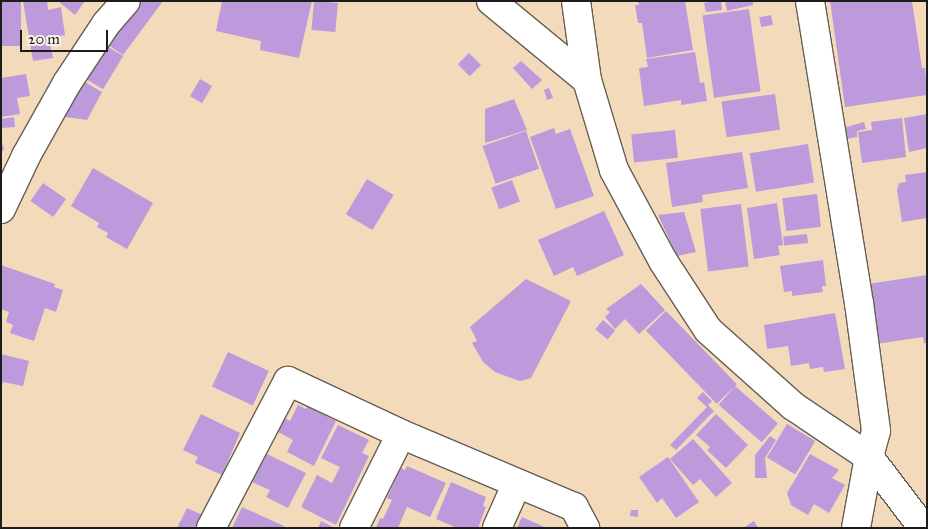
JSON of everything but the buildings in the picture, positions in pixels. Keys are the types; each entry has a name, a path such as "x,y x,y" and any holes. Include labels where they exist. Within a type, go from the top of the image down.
{"street":[{"path":"1,209 26,156 67,83 106,24 126,1"},
{"path":"491,1 587,80"},
{"path":"576,1 587,80 614,170 663,261 708,330 793,406 868,457 923,528"},
{"path":"810,1 858,303 876,431 868,457 856,528"},
{"path":"211,528 288,381 401,434 574,507 585,528"},
{"path":"354,528 401,434"},
{"path":"497,528 517,483"}]}
